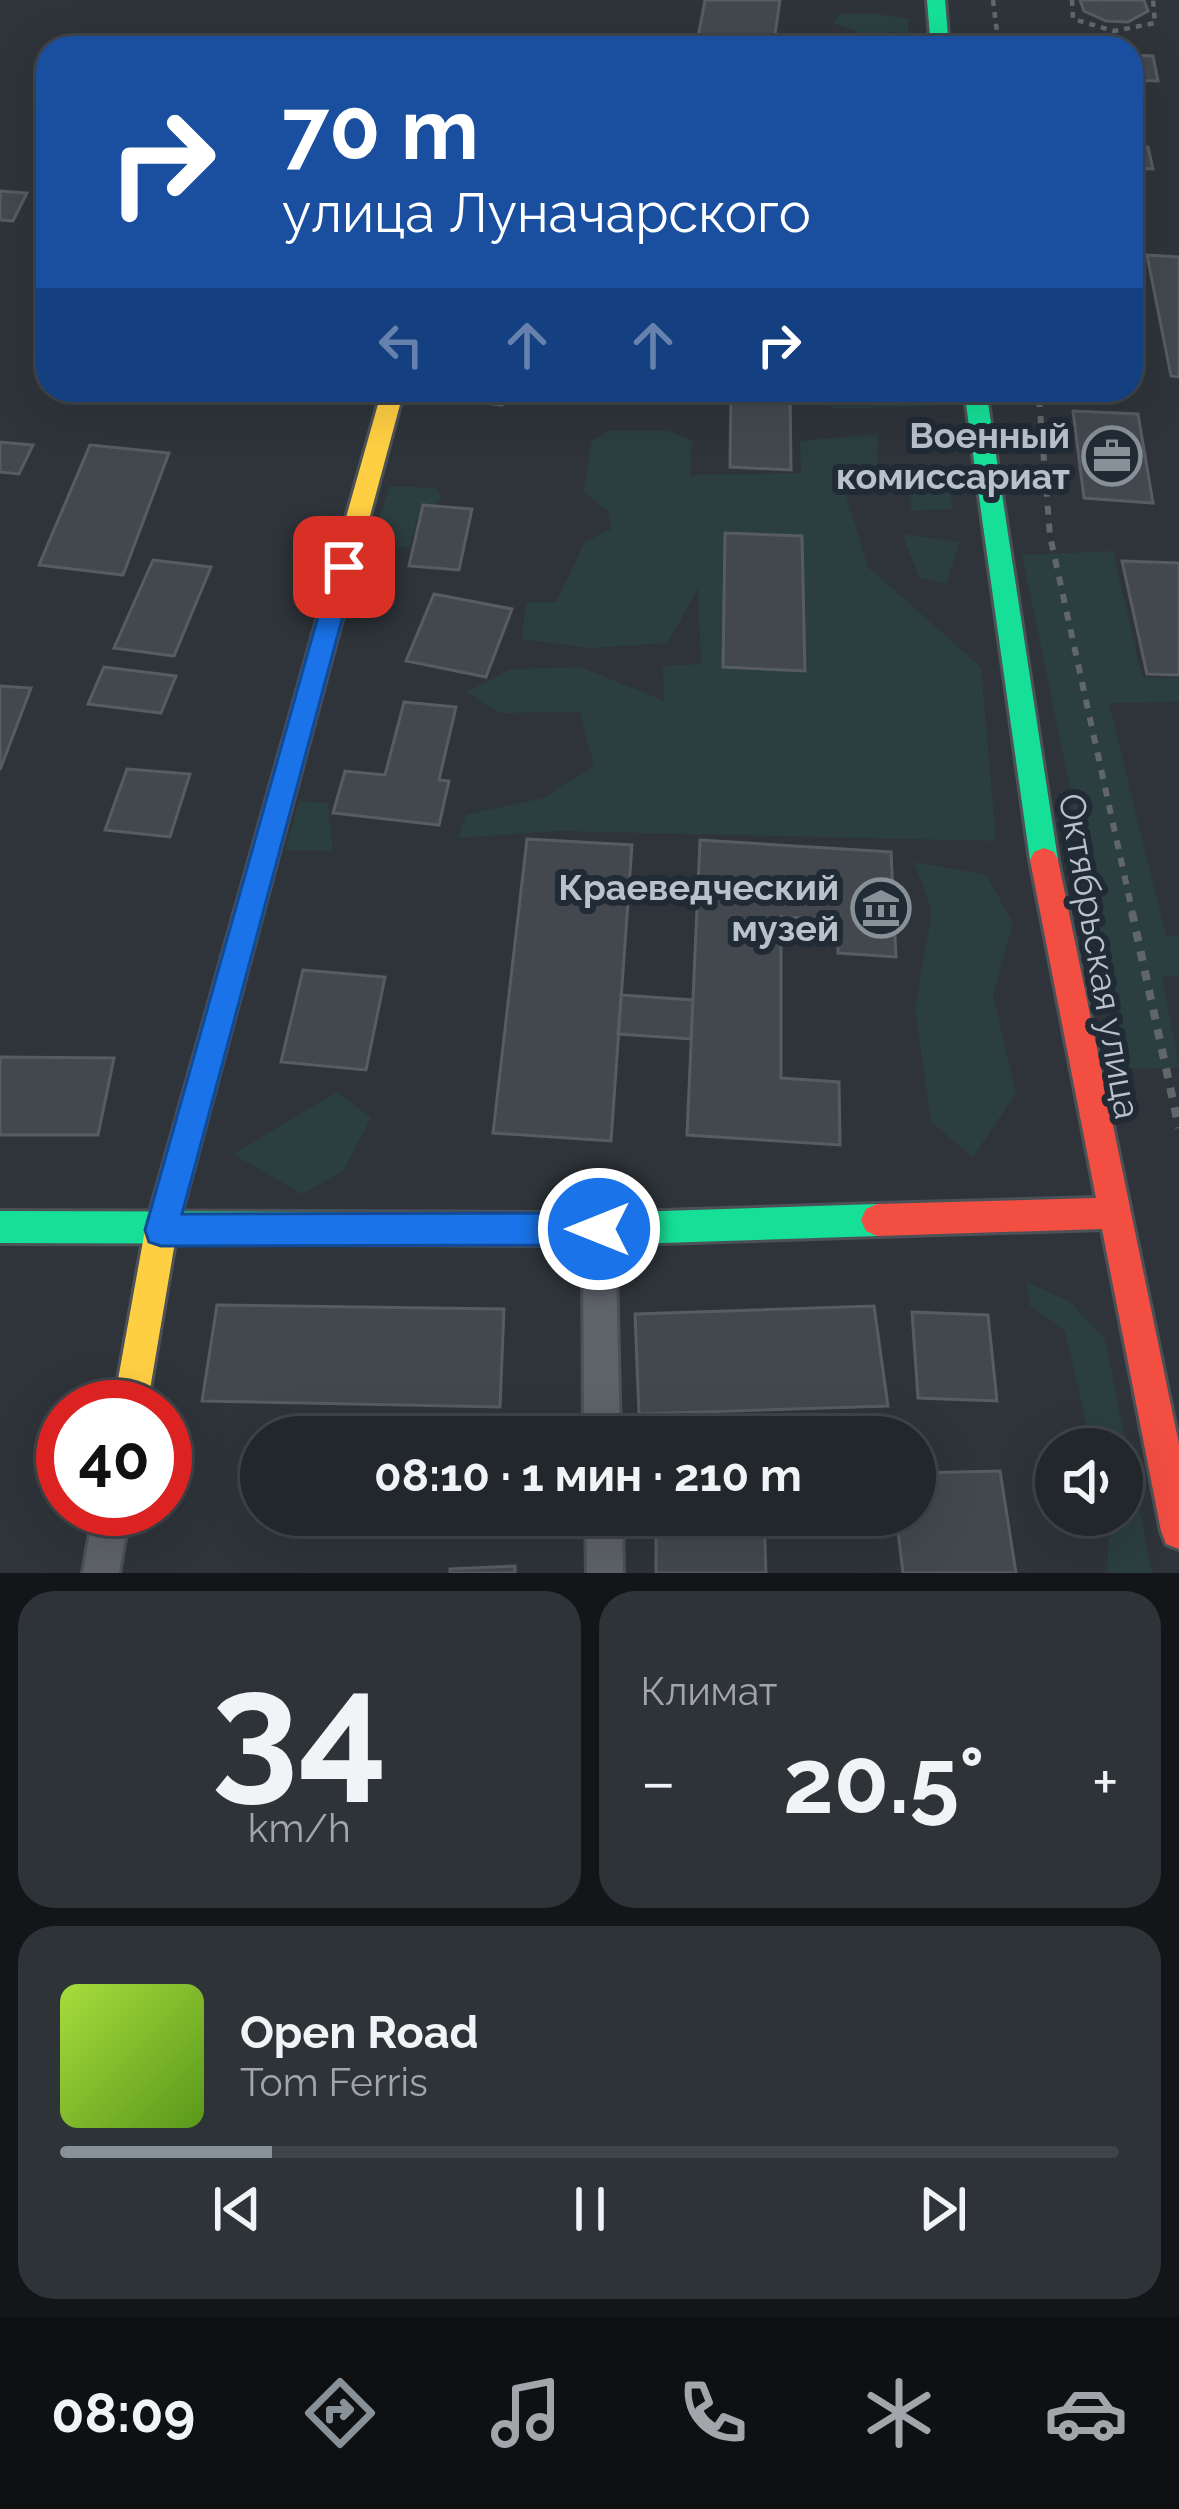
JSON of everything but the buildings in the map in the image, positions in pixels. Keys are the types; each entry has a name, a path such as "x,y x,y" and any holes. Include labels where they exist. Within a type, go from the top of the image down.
{"street":[{"path":"936,0 939,36"},
{"path":"135,1380 161,1230 390,402"},
{"name":"Октябрьская улица","path":"977,402 1028,755 1110,1213 1179,1531"},
{"path":"0,1227 599,1229 1110,1213"},
{"path":"599,1229 602,1416"},
{"path":"101,1573 107,1536"},
{"path":"604,1536 605,1573"}],"path":[{"path":"993,0 998,36"},
{"path":"1072,0 1073,19 1096,28 1129,31 1155,22 1153,0"},
{"path":"1039,402 1050,536 1179,1128"}],"shaded area":[{"path":"839,14 909,19 908,33 868,36 833,23"},
{"path":"808,402 939,402 939,406 839,409"},
{"path":"608,431 670,431 692,441 690,475 801,473 800,441 878,434 877,469 839,472 868,567 981,667 996,841 560,831 458,838 466,815 543,798 594,766 580,712 501,713 466,692 510,669 581,667 664,701 663,666 701,664 698,588 668,643 590,648 522,639 526,602 556,602 584,543 611,529 609,512 584,492 591,442"},
{"path":"908,468 946,470 952,509 911,511"},
{"path":"390,486 436,488 442,498 417,519 410,545 391,551 372,540"},
{"path":"902,534 959,542 947,584 919,577"},
{"path":"1113,551 1142,677 1179,678 1179,702 1109,703 1166,936 1179,937 1179,975 1162,977 1179,1068 1128,1069 1022,555"},
{"path":"299,801 328,803 333,851 285,850"},
{"path":"914,862 987,875 1013,924 993,996 1016,1093 973,1157 931,1122 915,1009 932,911"},
{"path":"337,1092 371,1118 343,1171 302,1194 233,1154"},
{"path":"1027,1282 1070,1302 1105,1339 1123,1428 1087,1428 1065,1331 1030,1306"},
{"path":"1143,1528 1152,1573 1107,1573 1109,1536 1143,1536"}],"traffic: fast":[{"path":"936,0 939,36"},
{"path":"977,402 1044,860"},
{"path":"0,1227 599,1229 877,1220"}],"traffic: slow":[{"path":"135,1380 161,1230 390,402"}],"traffic: jam":[{"path":"1044,860 1179,1531"},
{"path":"877,1220 1110,1213"}],"place":[{"name":"Военный комиссариат","path":"1112,456"},
{"name":"Краеведческий музей","path":"881,908"}],"route":[{"path":"344,567 161,1230 599,1229"}]}
